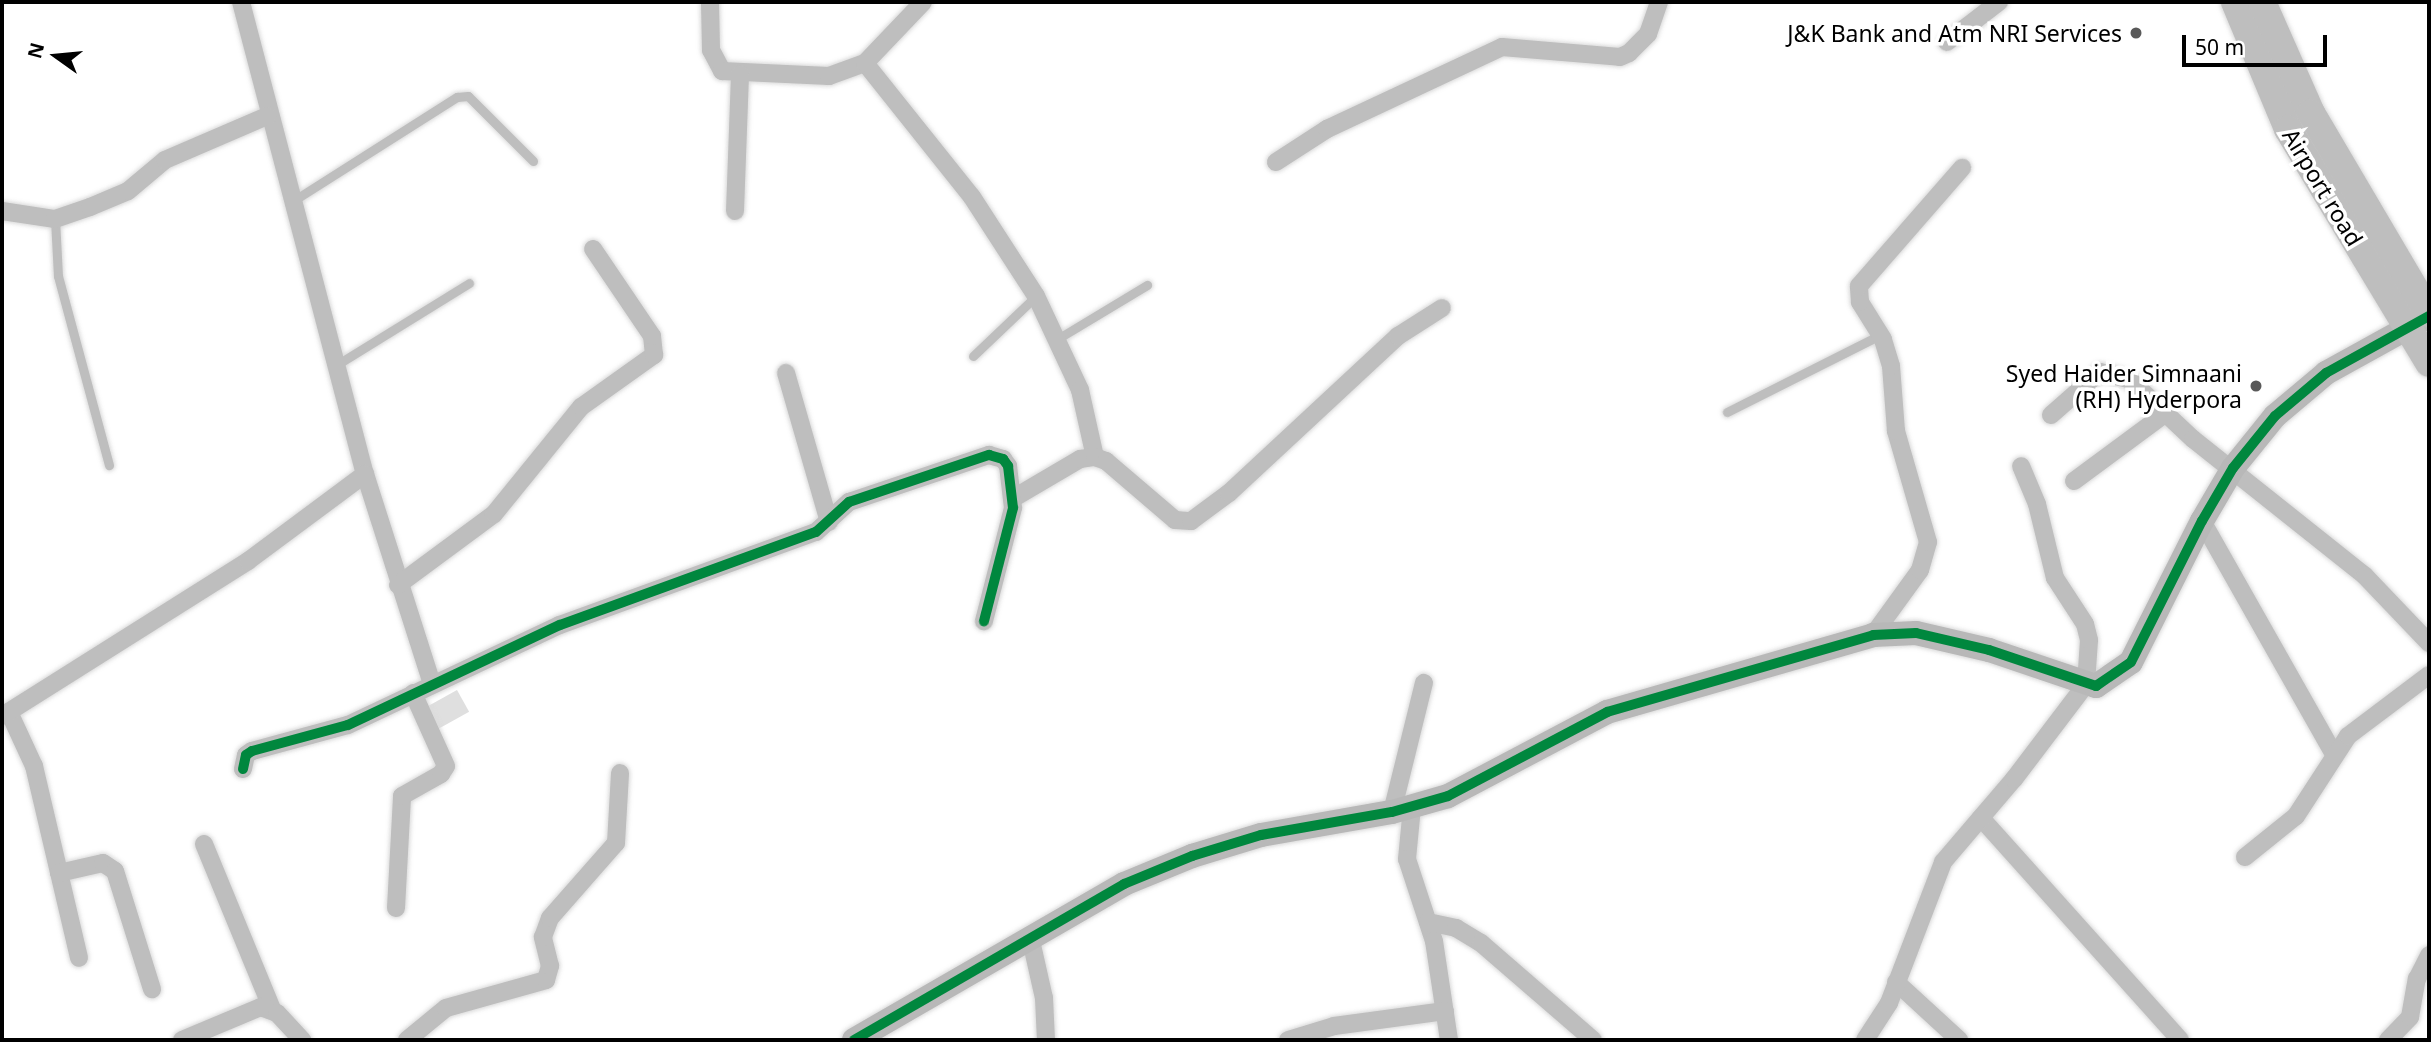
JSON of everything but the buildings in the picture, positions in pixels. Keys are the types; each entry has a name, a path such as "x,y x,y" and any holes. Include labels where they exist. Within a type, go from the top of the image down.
{"main road":[{"name":"Airport road","path":"2235,2 2288,129 2422,319 2429,363"},
{"path":"2262,2 2311,113 2422,319"}],"street":[{"path":"240,2 267,116 296,199 365,474 398,585 432,684"},
{"path":"710,2 714,64 722,72 829,76 865,63 923,2"},
{"path":"1276,162 1327,129 1502,47 1620,57 1629,53 1648,34 1659,2"},
{"path":"1947,42 1999,2"},
{"path":"865,63 972,197 1036,296 1059,338 1080,390 1095,457"},
{"path":"735,211 740,74"},
{"path":"2,211 55,219 128,191 165,160 267,116"},
{"path":"1873,635 1920,570 1928,541 1906,478 1896,431 1891,366 1880,335 1860,302 1859,286 1962,168"},
{"path":"398,585 494,514 581,407 654,355 652,336 593,249"},
{"path":"1012,499 1080,458 1095,457 1106,461 1175,520 1191,521 1229,493 1398,336 1442,308"},
{"path":"854,1040 1124,884 1192,856 1261,835 1402,810 1485,779 1607,712 1873,635 1916,633 1989,650 2095,686 2111,678 2131,662 2202,521 2233,468 2276,416 2326,373 2422,319"},
{"path":"2051,415 2100,372 2129,379 2166,413 2365,576 2429,643"},
{"path":"786,373 829,522"},
{"path":"2074,481 2166,413"},
{"path":"243,769 246,755 252,751 330,732 559,625 774,549 829,522 849,502 989,454 1003,459 1008,466 1012,499 984,621"},
{"path":"1865,1040 1882,1017 1943,862 1981,818 2085,684 2089,640 2085,624 2055,578 2037,504 2021,466"},
{"path":"79,958 34,766 5,714 248,561 365,474"},
{"path":"2202,521 2334,754"},
{"path":"2245,858 2296,816 2334,754 2365,721 2429,675"},
{"path":"1424,683 1402,810 1407,859 1428,922 1449,1040"},
{"path":"396,908 402,796 441,774 446,765 413,694"},
{"path":"407,1040 446,1008 546,980 550,966 543,937 550,918 616,843 620,773"},
{"path":"1981,818 2180,1040"},
{"path":"204,844 272,1009 302,1040"},
{"path":"59,873 103,863 115,871 152,989"},
{"path":"1428,922 1456,928 1481,943 1593,1040"},
{"path":"1030,936 1044,998 1046,1040"},
{"path":"2388,1040 2410,1017 2417,979 2429,955"},
{"path":"1896,982 1959,1040"},
{"path":"182,1040 249,1009 272,1009"},
{"path":"1288,1040 1334,1026 1445,1011"}],"lane":[{"path":"296,199 446,102 463,96 533,161"},
{"path":"55,219 58,276 109,465"},
{"path":"338,364 469,283"},
{"path":"1059,338 1147,285"},
{"path":"973,356 1036,296"},
{"path":"1727,412 1880,335"}],"cycle path":[{"path":"854,1040 1124,884 1192,856 1261,835 1392,812 1448,796 1607,712 1873,635 1916,633 1989,650 2096,686 2131,662 2202,521 2233,468 2275,416 2326,373 2429,316"},
{"path":"243,769 246,755 252,751 348,725 560,625 816,532 849,502 989,455 1003,459 1008,466 1013,508 984,621"}],"place":[{"name":"J&K Bank and Atm NRI Services","path":"2136,33"},
{"name":"Syed Haider Simnaani (RH) Hyderpora","path":"2256,386"}]}
